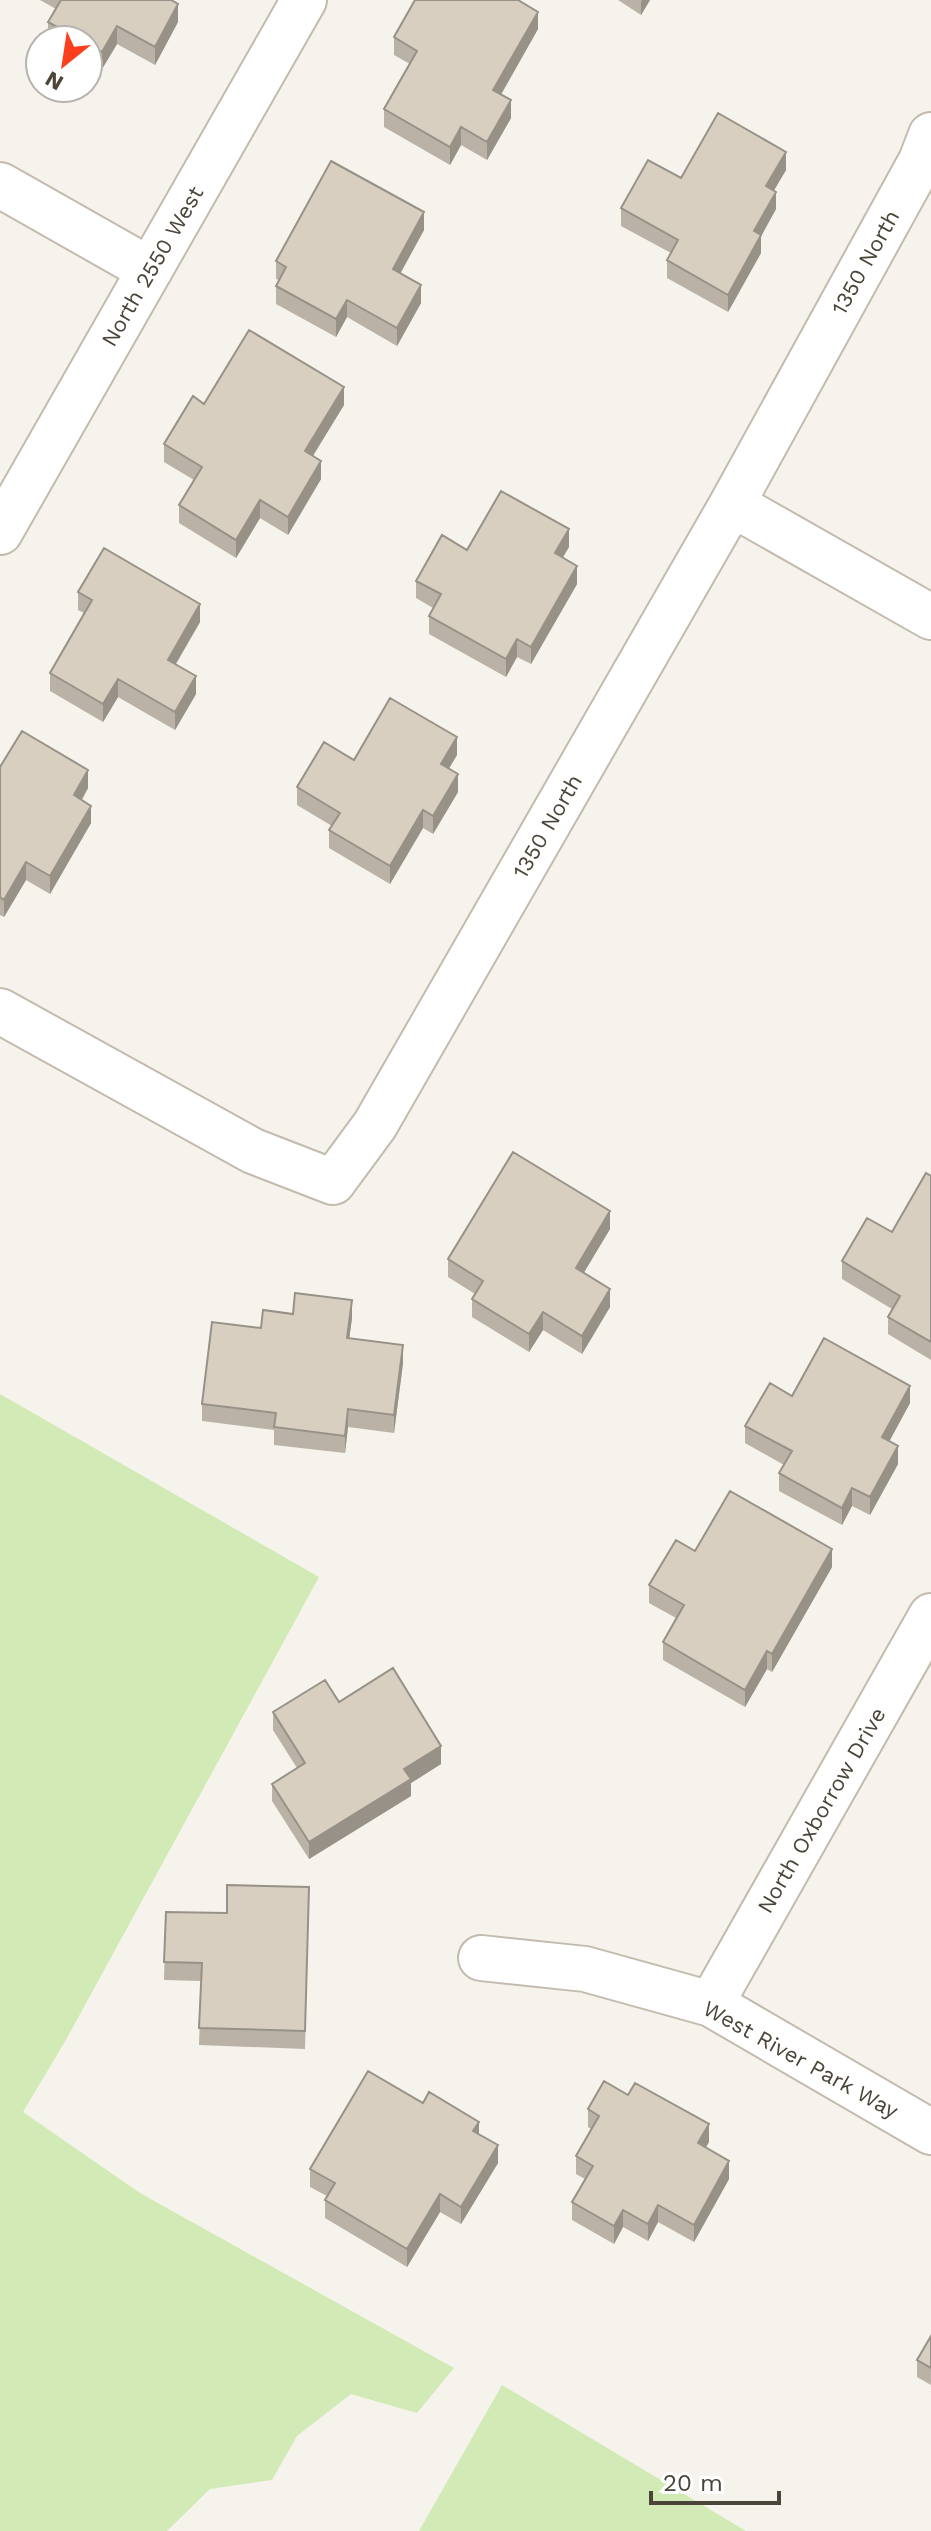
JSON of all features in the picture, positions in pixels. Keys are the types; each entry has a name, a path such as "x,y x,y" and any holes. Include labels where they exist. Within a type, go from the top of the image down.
{"street":[{"name":"North 2550 West","path":"0,532 304,0"},
{"name":"1350 North","path":"0,1011 253,1151 333,1182 375,1125 732,504 921,161 931,135"},
{"path":"0,185 150,270"},
{"path":"732,504 931,617"},
{"name":"North Oxborrow Drive","path":"711,2004 931,1616"},
{"name":"West River Park Way","path":"481,1958 585,1969 711,2004 931,2132"}],"green space":[{"path":"0,1394 319,1577 67,2038 23,2112 140,2193 454,2368 417,2413 351,2394 297,2436 272,2480 210,2489 167,2531 0,2531"},
{"path":"502,2385 746,2531 419,2531"}],"building":[{"path":"61,0 171,0 178,4 155,47 117,26 104,49 104,24 48,22"},
{"path":"415,0 518,0 538,12 493,90 511,100 487,142 461,127 450,147 384,109 417,51 394,37"},
{"path":"718,113 786,152 766,186 776,192 754,231 761,235 728,295 667,260 678,240 621,208 648,160 681,178"},
{"path":"331,161 424,212 393,269 421,285 397,328 347,300 336,319 276,286 286,267 276,261"},
{"path":"249,330 344,387 305,451 321,461 288,517 260,500 236,540 179,505 202,467 164,444 193,396 204,404"},
{"path":"501,491 569,529 555,553 577,566 531,647 517,639 506,659 429,616 441,594 416,581 442,535 467,550"},
{"path":"104,548 200,604 168,660 196,676 175,712 118,679 103,704 50,673 92,600 78,592"},
{"path":"390,698 457,737 441,764 458,774 433,816 423,810 390,866 329,830 340,813 297,787 324,742 354,760"},
{"path":"22,731 88,770 74,795 91,806 50,876 26,862 4,900 0,897 0,767"},
{"path":"513,1152 610,1211 576,1268 610,1289 582,1336 543,1312 529,1334 472,1299 483,1281 448,1259"},
{"path":"926,1173 931,1176 931,1342 888,1317 900,1296 842,1261 867,1218 892,1232"},
{"path":"295,1293 352,1300 347,1338 403,1345 394,1415 348,1409 345,1436 274,1427 276,1413 202,1404 212,1322 261,1328 263,1310 293,1314"},
{"path":"824,1338 910,1386 882,1437 898,1446 870,1497 852,1488 842,1508 779,1473 792,1451 745,1426 770,1383 792,1396"},
{"path":"730,1491 832,1549 772,1654 767,1651 745,1690 663,1642 684,1605 649,1585 676,1540 695,1551"},
{"path":"393,1668 441,1746 404,1769 411,1779 309,1842 272,1784 305,1763 273,1712 325,1680 339,1702"},
{"path":"227,1885 309,1887 305,2031 199,2028 202,1963 164,1962 166,1912 227,1913"},
{"path":"368,2071 423,2103 429,2092 479,2122 473,2131 498,2145 461,2207 440,2194 407,2249 325,2200 335,2183 310,2169"},
{"path":"604,2081 628,2095 635,2083 709,2124 698,2143 729,2161 694,2225 658,2205 648,2224 623,2210 614,2226 572,2202 593,2166 576,2156 599,2116 588,2109"},
{"path":"931,2336 931,2368 917,2360"}]}
